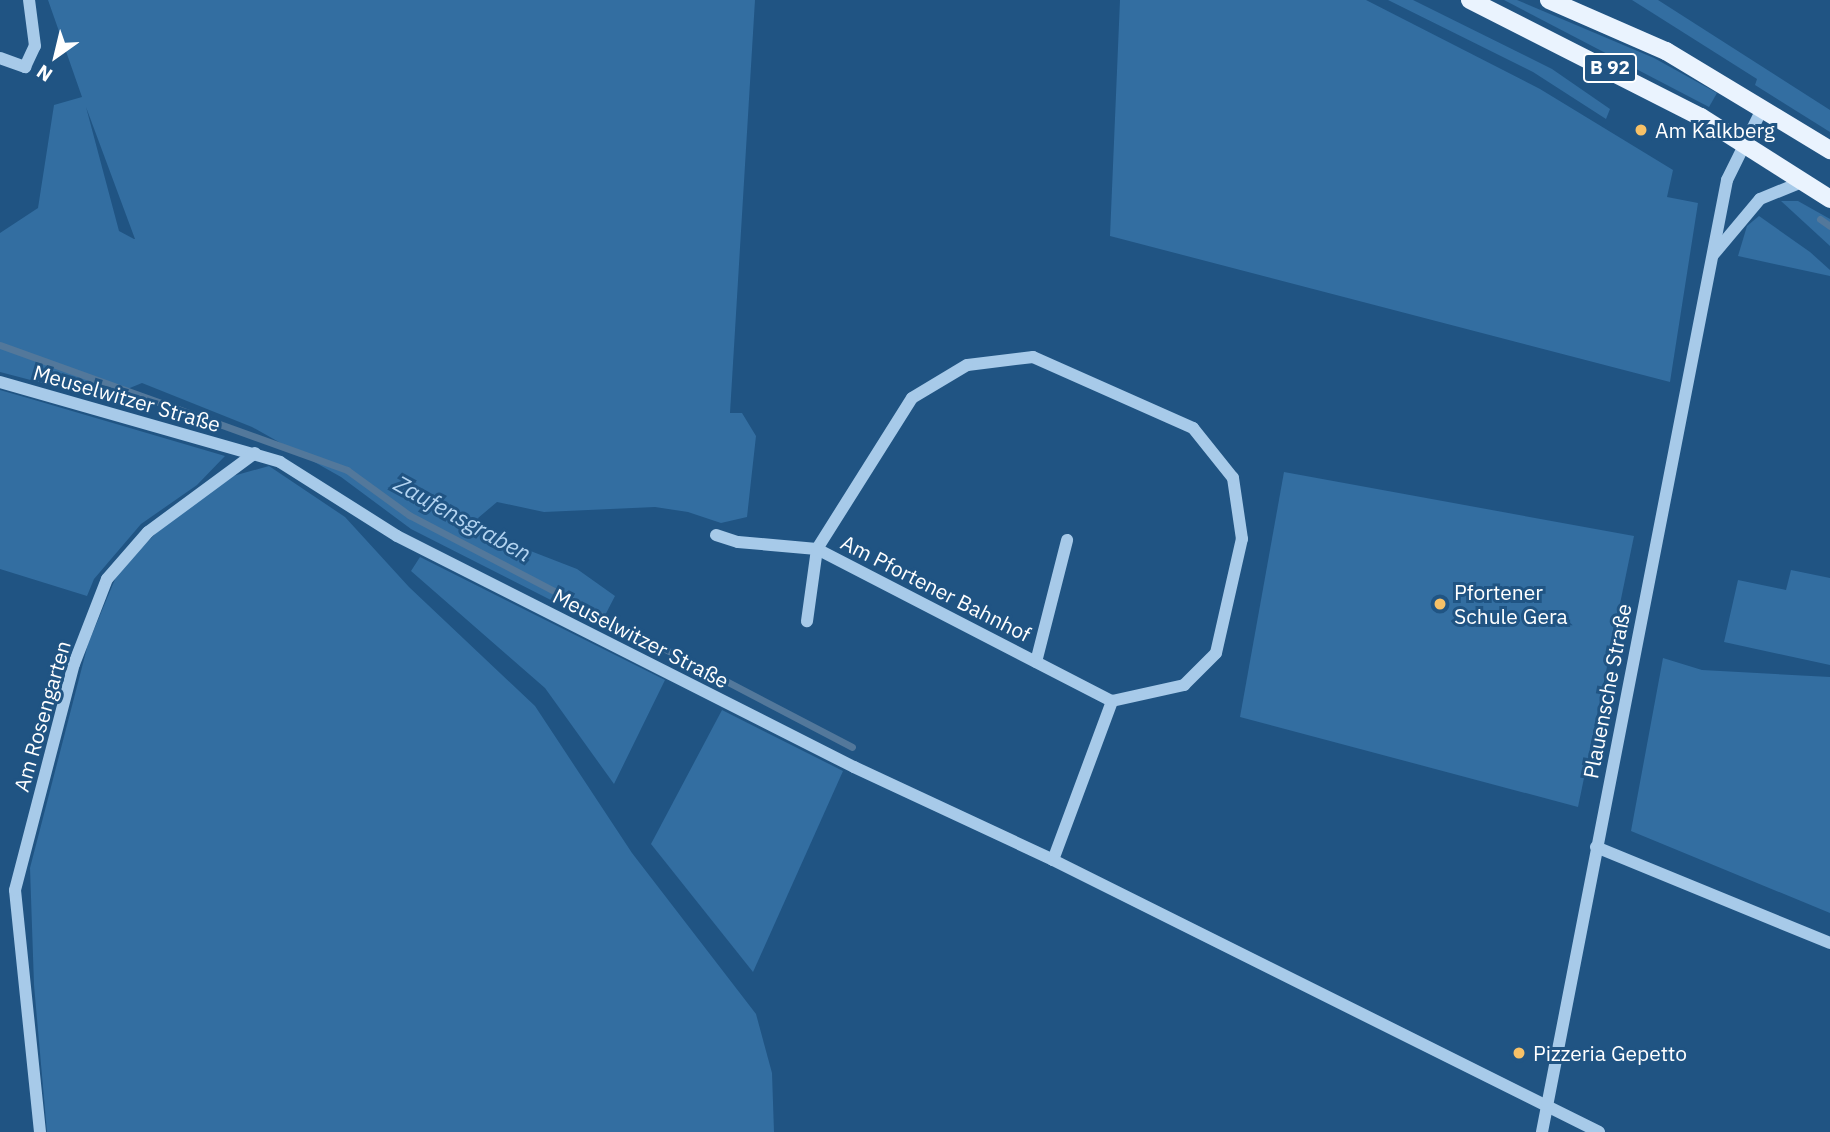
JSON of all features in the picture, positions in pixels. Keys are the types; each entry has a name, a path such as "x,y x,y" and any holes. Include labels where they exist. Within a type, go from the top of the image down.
{"main road":[{"name":"B 92","path":"1549,0 1666,51 1763,107 1830,150"},
{"name":"B 92","path":"1472,1 1640,84 1742,142 1830,199"}],"street":[{"path":"0,58 25,66 35,46 29,0"},
{"name":"Plauensche Straße","path":"1542,1132 1545,1104 1727,180 1742,142 1763,107"},
{"name":"Plauensche Straße","path":"1711,258 1760,199 1804,181"},
{"name":"Am Pfortener Bahnhof","path":"716,535 738,542 762,542 817,549 1112,701 1184,685 1216,653 1242,539 1233,478 1192,428 1033,357 967,365 912,397 817,549 807,621"},
{"name":"Meuselwitzer Straße","path":"0,382 138,424 256,453 311,480 397,536 854,767 1053,860 1600,1132"},
{"name":"Am Rosengarten","path":"40,1132 15,890 74,664 107,579 148,532 256,453"},
{"name":"Am Pfortener Bahnhof","path":"1036,662 1067,540"},
{"path":"1053,860 1112,701"},
{"path":"1596,846 1830,943"}],"shaded area":[{"path":"48,0 755,0 730,413 742,413 756,436 747,517 721,523 688,512 655,507 544,512 497,502 478,518 497,538 577,569 615,596 600,625 411,529 341,477 252,427 142,383 103,399 0,372 0,233 38,208 54,105 82,97","holes":["86,107 135,239 119,231"]},
{"path":"1120,0 1366,0 1540,89 1673,170 1667,197 1698,203 1670,382 1110,236"},
{"path":"1388,0 1413,0 1552,69 1610,109 1606,119 1533,72"},
{"path":"1504,0 1517,0 1654,58 1717,93 1709,107"},
{"path":"1632,0 1658,0 1830,110 1830,132 1755,85 1757,79"},
{"path":"1781,201 1798,201 1830,219 1830,246"},
{"path":"1759,216 1810,252 1830,270 1830,276 1738,256 1747,226"},
{"path":"0,390 225,456 197,485 141,524 94,579 87,596 0,569"},
{"path":"269,466 345,517 409,587 535,706 632,853 756,1014 772,1073 774,1132 47,1132 34,985 30,868 88,644 118,572 163,526 233,476"},
{"name":"Pfortener Schule Gera","path":"1284,472 1634,536 1578,807 1240,717"},
{"path":"420,557 665,680 614,784 545,688 411,571"},
{"path":"1791,570 1830,578 1830,665 1724,642 1738,580 1786,590"},
{"path":"1663,658 1702,670 1830,677 1830,913 1631,831"},
{"path":"722,710 843,771 753,972 651,844"}],"waterway":[{"path":"1820,219 1830,226"},
{"name":"Zaufensgraben","path":"0,345 347,470 409,515 852,747"}],"place":[{"name":"Am Kalkberg","path":"1641,130"},
{"name":"Pfortener Schule Gera","path":"1440,604"},
{"name":"Pizzeria Gepetto","path":"1519,1053"}]}
